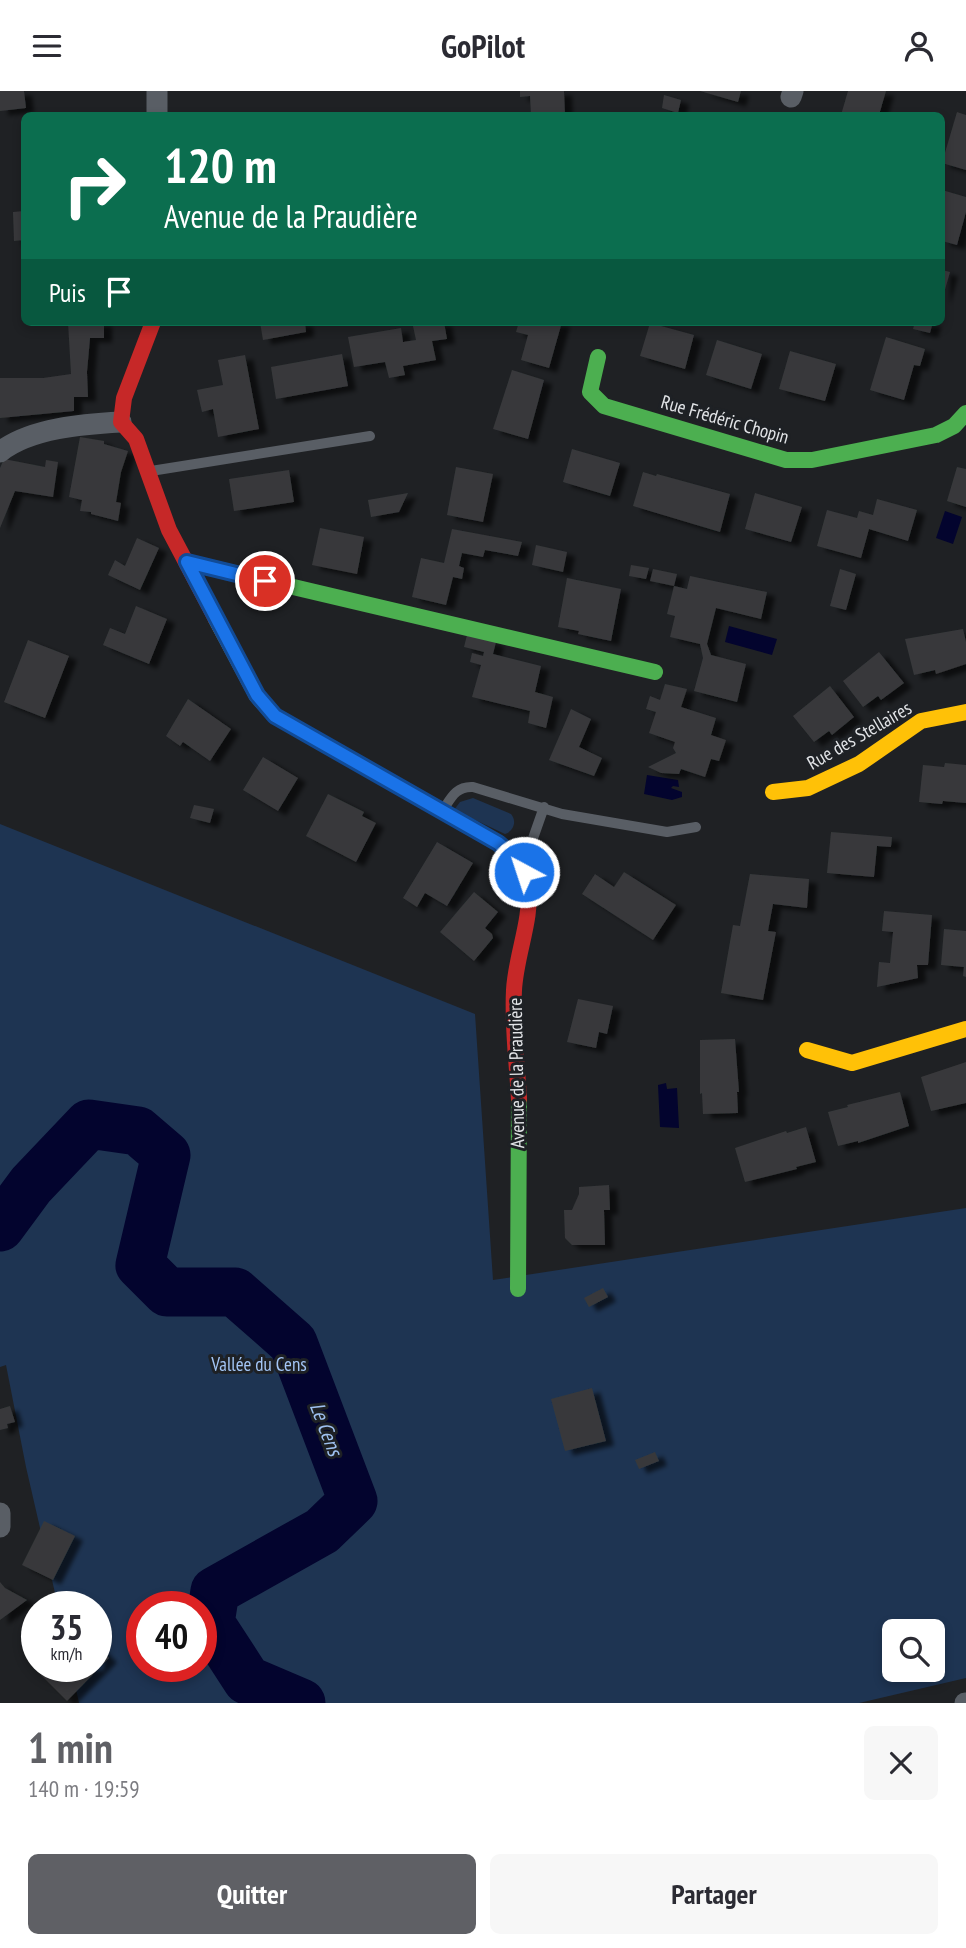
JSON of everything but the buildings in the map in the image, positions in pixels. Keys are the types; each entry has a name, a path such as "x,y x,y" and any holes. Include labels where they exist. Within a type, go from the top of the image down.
{"street":[{"path":"157,91 157,112"},
{"path":"151,326 124,397 121,422 136,439 169,530 257,695 275,716 498,843 514,856 522,868"},
{"name":"Rue Frédéric Chopin","path":"598,358 590,391 604,406 786,460 812,460 936,435 954,426 966,413"},
{"path":"0,452 10,444 72,425 121,422"},
{"path":"187,562 655,672"},
{"name":"Rue des Stellaires","path":"773,793 807,788 859,764 921,721 966,712"},
{"name":"Avenue de la Praudière","path":"518,1289 519,1097 513,1015 515,975 529,912 530,892 522,868"},
{"path":"807,1050 852,1063 966,1029"},
{"path":"0,1513 0,1527"}],"lane":[{"path":"148,471 370,436"},
{"path":"443,811 454,792 465,787 562,814 667,832 696,827"},
{"path":"522,868 544,807"}],"green space":[{"path":"473,798 511,814 514,823 511,831 505,834 454,810 460,802"},
{"name":"Vallée du Cens","path":"0,824 475,1014 493,1280 966,1208 966,1678 859,1703 79,1703 74,1682 112,1682 112,1591 55,1591 6,1365 0,1367"}],"shaded area":[{"path":"945,511 962,517 953,544 936,538"},
{"path":"729,626 777,639 772,655 725,642"},
{"path":"647,775 678,780 679,787 671,788 682,792 682,797 672,800 644,794"},
{"path":"666,1083 667,1089 677,1088 679,1128 660,1127 658,1085"}],"waterway":[{"name":"Le Cens","path":"0,1227 31,1185 89,1124 138,1131 166,1155 140,1265 167,1292 235,1292 293,1343 353,1501 322,1531 215,1591 210,1623 247,1680 301,1703"}],"traffic: fast":[{"path":"598,357 590,392 604,406 786,460 812,460 936,435 954,426 966,413"},
{"path":"187,562 655,672"},
{"path":"518,1289 519,1099"}],"traffic: slow":[{"path":"216,619 257,696 275,716 491,839"},
{"path":"773,792 808,788 859,764 921,721 966,712"},
{"path":"807,1050 852,1063 966,1029"}],"traffic: jam":[{"path":"151,326 124,398 121,422 136,439 169,530 216,619"},
{"path":"491,839 511,854 523,870 528,888 528,907 514,990 519,1099"}],"route":[{"path":"265,581 187,562 257,695 275,716 498,843 514,856 524,872"}]}
